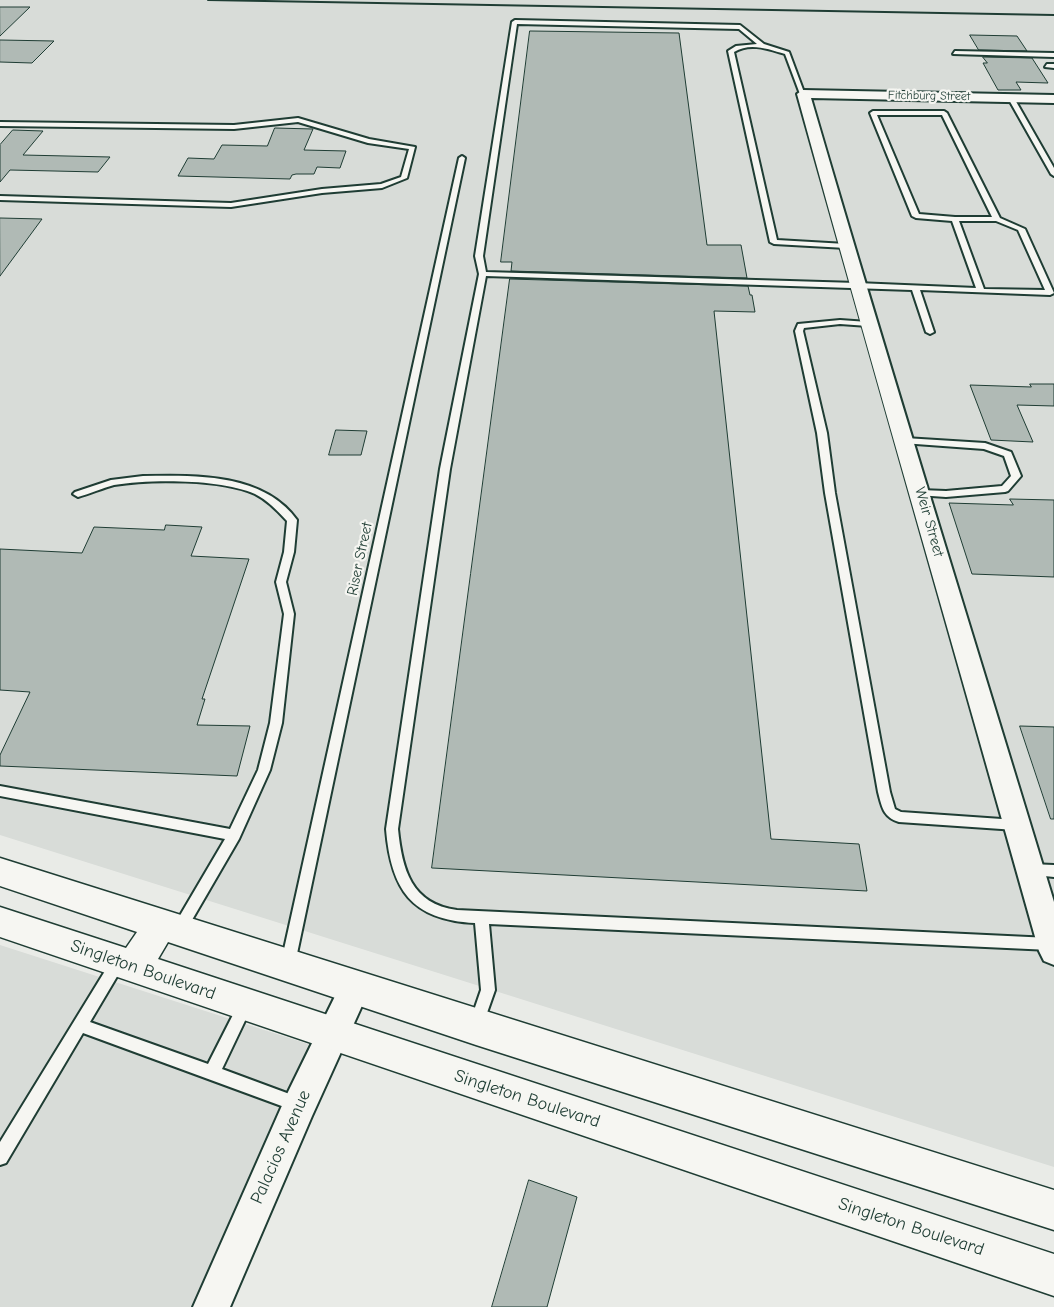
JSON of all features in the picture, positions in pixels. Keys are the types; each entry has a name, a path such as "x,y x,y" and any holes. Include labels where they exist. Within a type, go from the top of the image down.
{"main road":[{"path":"0,872 476,1027 1054,1210"},
{"name":"Singleton Boulevard","path":"0,922 1054,1275"},
{"path":"126,965 170,928"}],"street":[{"name":"Fitchburg Street","path":"803,94 1054,99"},
{"name":"Weir Street","path":"803,94 868,324 905,441 1053,948"},
{"name":"Palacios Avenue","path":"211,1307 300,1104 355,988"}],"lane":[{"path":"762,45 740,27 515,22 479,256 483,274 446,469 392,829 394,854 400,880 419,903 444,914 1053,948"},
{"path":"803,94 788,53 762,45 738,47 731,51 774,242 846,246"},
{"path":"955,53 1054,55"},
{"path":"1011,98 1054,173"},
{"path":"483,274 857,285 1050,293 1021,229 998,219 955,219 916,216 873,113 944,113 998,219"},
{"path":"0,124 234,128 298,120 368,141 413,148 404,178 382,186 322,192 231,205 0,198"},
{"name":"Riser Street","path":"288,966 462,158"},
{"path":"955,219 981,291"},
{"path":"915,288 930,332"},
{"path":"868,324 840,322 801,326 799,331 822,433 832,503 887,802 890,812 899,817 1016,825"},
{"path":"905,441 985,446 1008,454 1016,476 1005,489 946,494 920,493"},
{"path":"78,494 111,483 133,480 214,480 257,492 280,508 292,520 289,552 281,582 289,614 276,723 264,770 234,835 170,928"},
{"path":"0,791 234,835"},
{"path":"1030,870 1054,871"},
{"path":"476,1027 488,990 482,917"},
{"path":"0,1157 80,1025 126,965"},
{"path":"212,1073 246,1005"},
{"path":"80,1025 300,1104"}],"shaded area":[{"path":"0,0 1054,0 1054,1167 0,835"},
{"path":"0,945 311,1045 192,1307 0,1307"}],"building":[{"path":"0,7 30,7 0,36"},
{"path":"530,31 679,33 707,245 741,245 747,278 511,271 512,262 501,262"},
{"path":"970,35 1017,36 1027,51 979,50"},
{"path":"0,40 54,41 32,63 0,62"},
{"path":"983,57 1032,58 1048,83 1016,82 1021,90 998,90 983,63 987,63"},
{"path":"275,128 313,129 304,150 346,151 340,168 317,167 314,174 296,174 292,175 290,179 178,176 188,158 214,159 222,145 267,146"},
{"path":"13,130 43,131 23,155 110,157 98,172 10,170 0,182 0,145"},
{"path":"0,218 42,219 0,276"},
{"path":"510,279 748,286 750,295 752,295 755,312 714,311 771,839 859,844 867,891 432,868"},
{"path":"1030,384 1054,384 1054,406 1017,405 1033,442 991,440 970,385 1031,387"},
{"path":"336,430 367,431 361,455 329,455"},
{"path":"1010,499 1054,500 1054,577 972,574 949,503 1013,505"},
{"path":"166,525 202,527 191,556 249,559 202,699 205,699 197,725 250,726 237,776 0,766 0,755 30,692 0,690 0,549 82,553 94,527 164,530"},
{"path":"1020,726 1054,727 1054,819 1051,819"},
{"path":"529,1180 577,1197 547,1307 492,1307"}],"railway":[{"path":"208,0 1054,15"}]}
